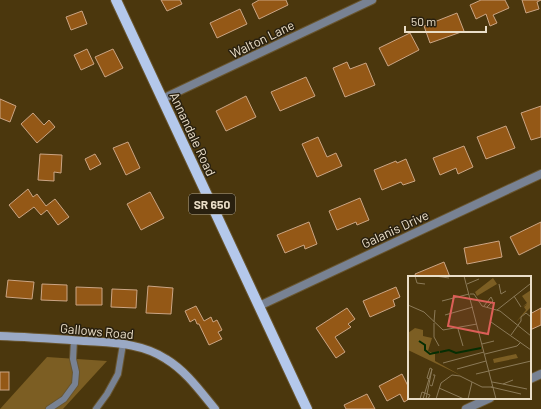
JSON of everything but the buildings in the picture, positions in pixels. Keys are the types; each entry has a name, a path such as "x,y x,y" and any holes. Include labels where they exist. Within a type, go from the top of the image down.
{"main road":[{"name":"Annandale Road","path":"116,0 307,409"},
{"name":"Gallows Road","path":"0,336 123,344 150,350 166,358 179,368 215,409"}],"street":[{"name":"Walton Lane","path":"162,99 372,0"},
{"name":"Galanis Drive","path":"259,306 541,174"},
{"path":"531,379 541,374"},
{"path":"466,409 488,399"}],"lane":[{"path":"49,409 64,399 75,384 76,372 73,359 74,340"},
{"path":"96,409 107,394 118,374 123,344"}],"shaded area":[{"path":"47,357 107,361 63,409 0,409"}]}
